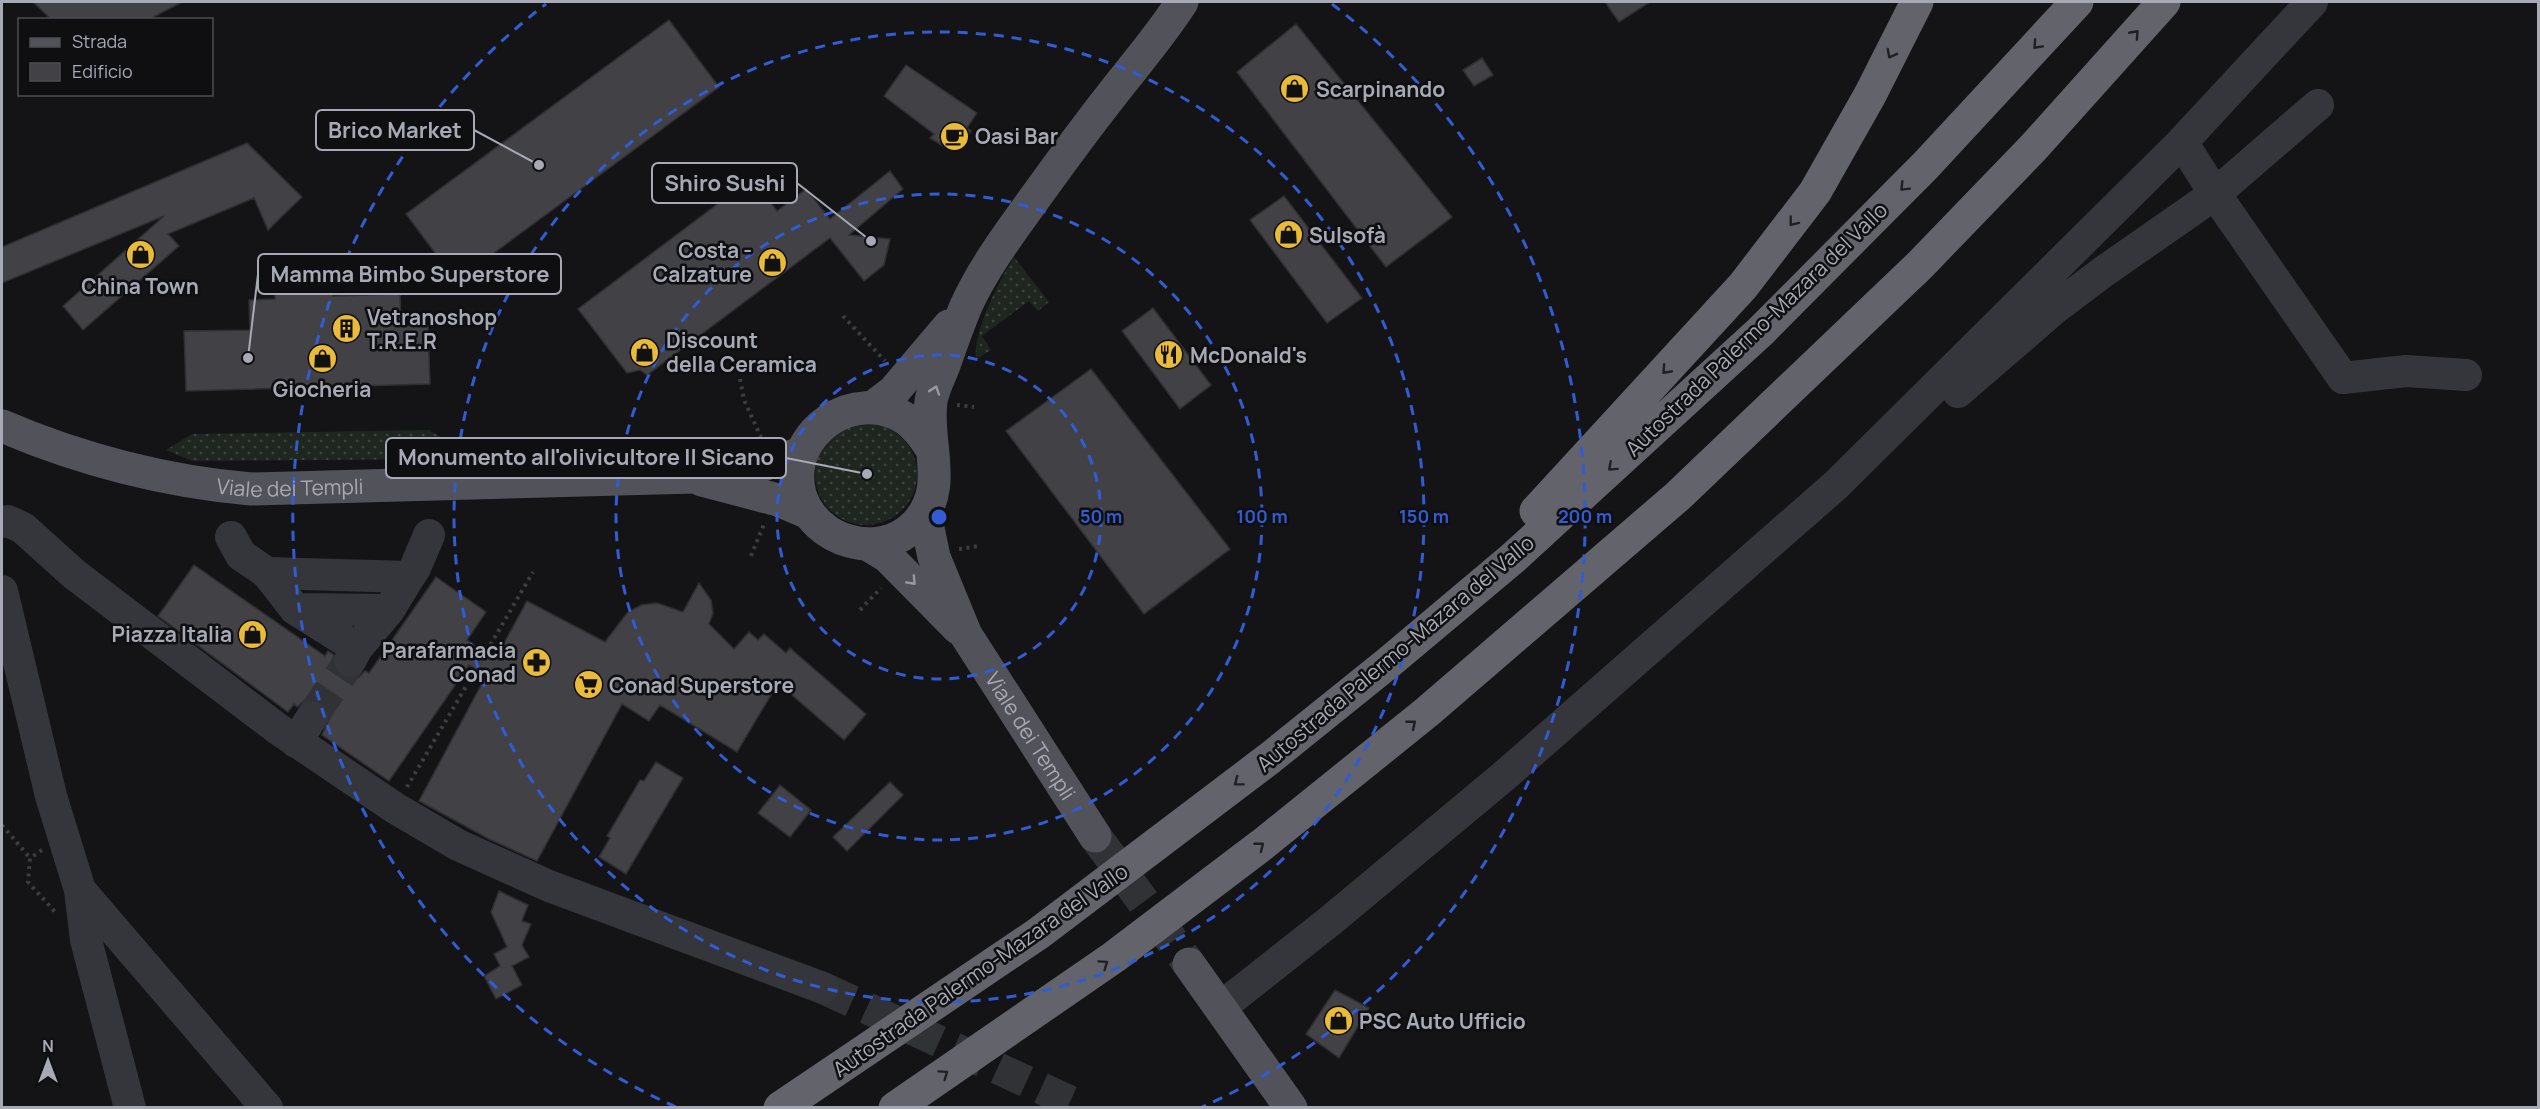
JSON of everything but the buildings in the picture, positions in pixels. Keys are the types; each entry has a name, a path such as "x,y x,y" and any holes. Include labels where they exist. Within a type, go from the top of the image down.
{"highway":[{"path":"1270,758 1305,715 1504,546 1743,286 1815,192 1870,95 1917,2"},
{"name":"Autostrada Palermo-Mazara del Vallo","path":"780,1107 1039,933 1270,758 1513,558 1761,331 1926,165 2077,2"},
{"path":"896,1107 1114,957 1263,844 1427,712 1678,496 1920,266 2033,148 2164,2"}],"main road":[{"path":"873,407 894,391 966,307 1009,235 1064,156 1182,2"},
{"path":"695,477 778,500 809,513 834,536 845,541 867,544 885,542 900,536 914,527 925,514 934,493 936,470 931,448 931,398 966,307"},
{"path":"809,513 800,494 798,474 802,453 812,433 829,418 850,409 873,407 891,411 907,420 921,432 931,448"},
{"name":"Viale dei Templi","path":"2,426 30,439 139,470 187,481 251,489 695,477"},
{"path":"695,477 766,464 802,453"},
{"path":"925,514 934,558 966,635"},
{"path":"867,544 887,556 966,635"},
{"name":"Viale dei Templi","path":"966,635 1095,836"},
{"path":"1189,964 1292,1107"}],"street":[{"path":"1221,1007 1330,921 1504,776 1836,485 2182,142 2312,2"},
{"path":"1836,485 1937,410 2054,309 2215,194 2318,105"},
{"path":"2182,142 2215,194 2343,378 2406,371 2466,375"},
{"path":"2,522 8,521 23,528 74,574 304,730 395,808 458,845 549,886 823,988"},
{"path":"231,537 241,555 267,573 295,609 353,655 389,610 415,568 429,535"},
{"path":"267,573 409,577"},
{"path":"2,591 61,835 80,890 86,940 130,1107"},
{"path":"295,609 389,610"},
{"path":"80,890 267,1107"}],"path":[{"path":"395,808 533,572"},
{"path":"2,825 30,858 28,882 48,906 86,940"},
{"path":"30,858 61,835"}],"shaded area":[{"path":"1014,257 1049,302 1038,311 1029,301 982,336 991,350 976,359 976,348 983,321 1001,279"},
{"path":"866,423 885,427 902,438 913,455 917,474 913,493 902,510 885,521 866,525 847,521 830,510 819,493 815,474 819,455 830,438 847,427"},
{"path":"429,430 477,459 192,461 166,450 192,434"}],"tunnel":[{"path":"312,717 350,661"},
{"path":"1095,836 1189,964"},
{"path":"823,988 1084,1108"}],"place":[{"name":"Scarpinando","path":"1295,89"},
{"name":"Oasi Bar","path":"954,136"},
{"name":"Brico Market","path":"539,165"},
{"name":"Sulsofà","path":"1288,235"},
{"name":"Shiro Sushi","path":"871,241"},
{"name":"China Town","path":"140,255"},
{"name":"Costa - Calzature","path":"773,262"},
{"name":"Vetranoshop T.R.E.R","path":"346,329"},
{"name":"Discount della Ceramica","path":"645,352"},
{"name":"McDonald's","path":"1169,355"},
{"name":"Mamma Bimbo Superstore","path":"248,358"},
{"name":"Giocheria","path":"322,358"},
{"name":"Monumento all'olivicultore Il Sicano","path":"867,474"},
{"name":"Piazza Italia","path":"253,634"},
{"name":"Parafarmacia Conad","path":"537,662"},
{"name":"Conad Superstore","path":"588,685"},
{"name":"PSC Auto Ufficio","path":"1338,1021"}]}
